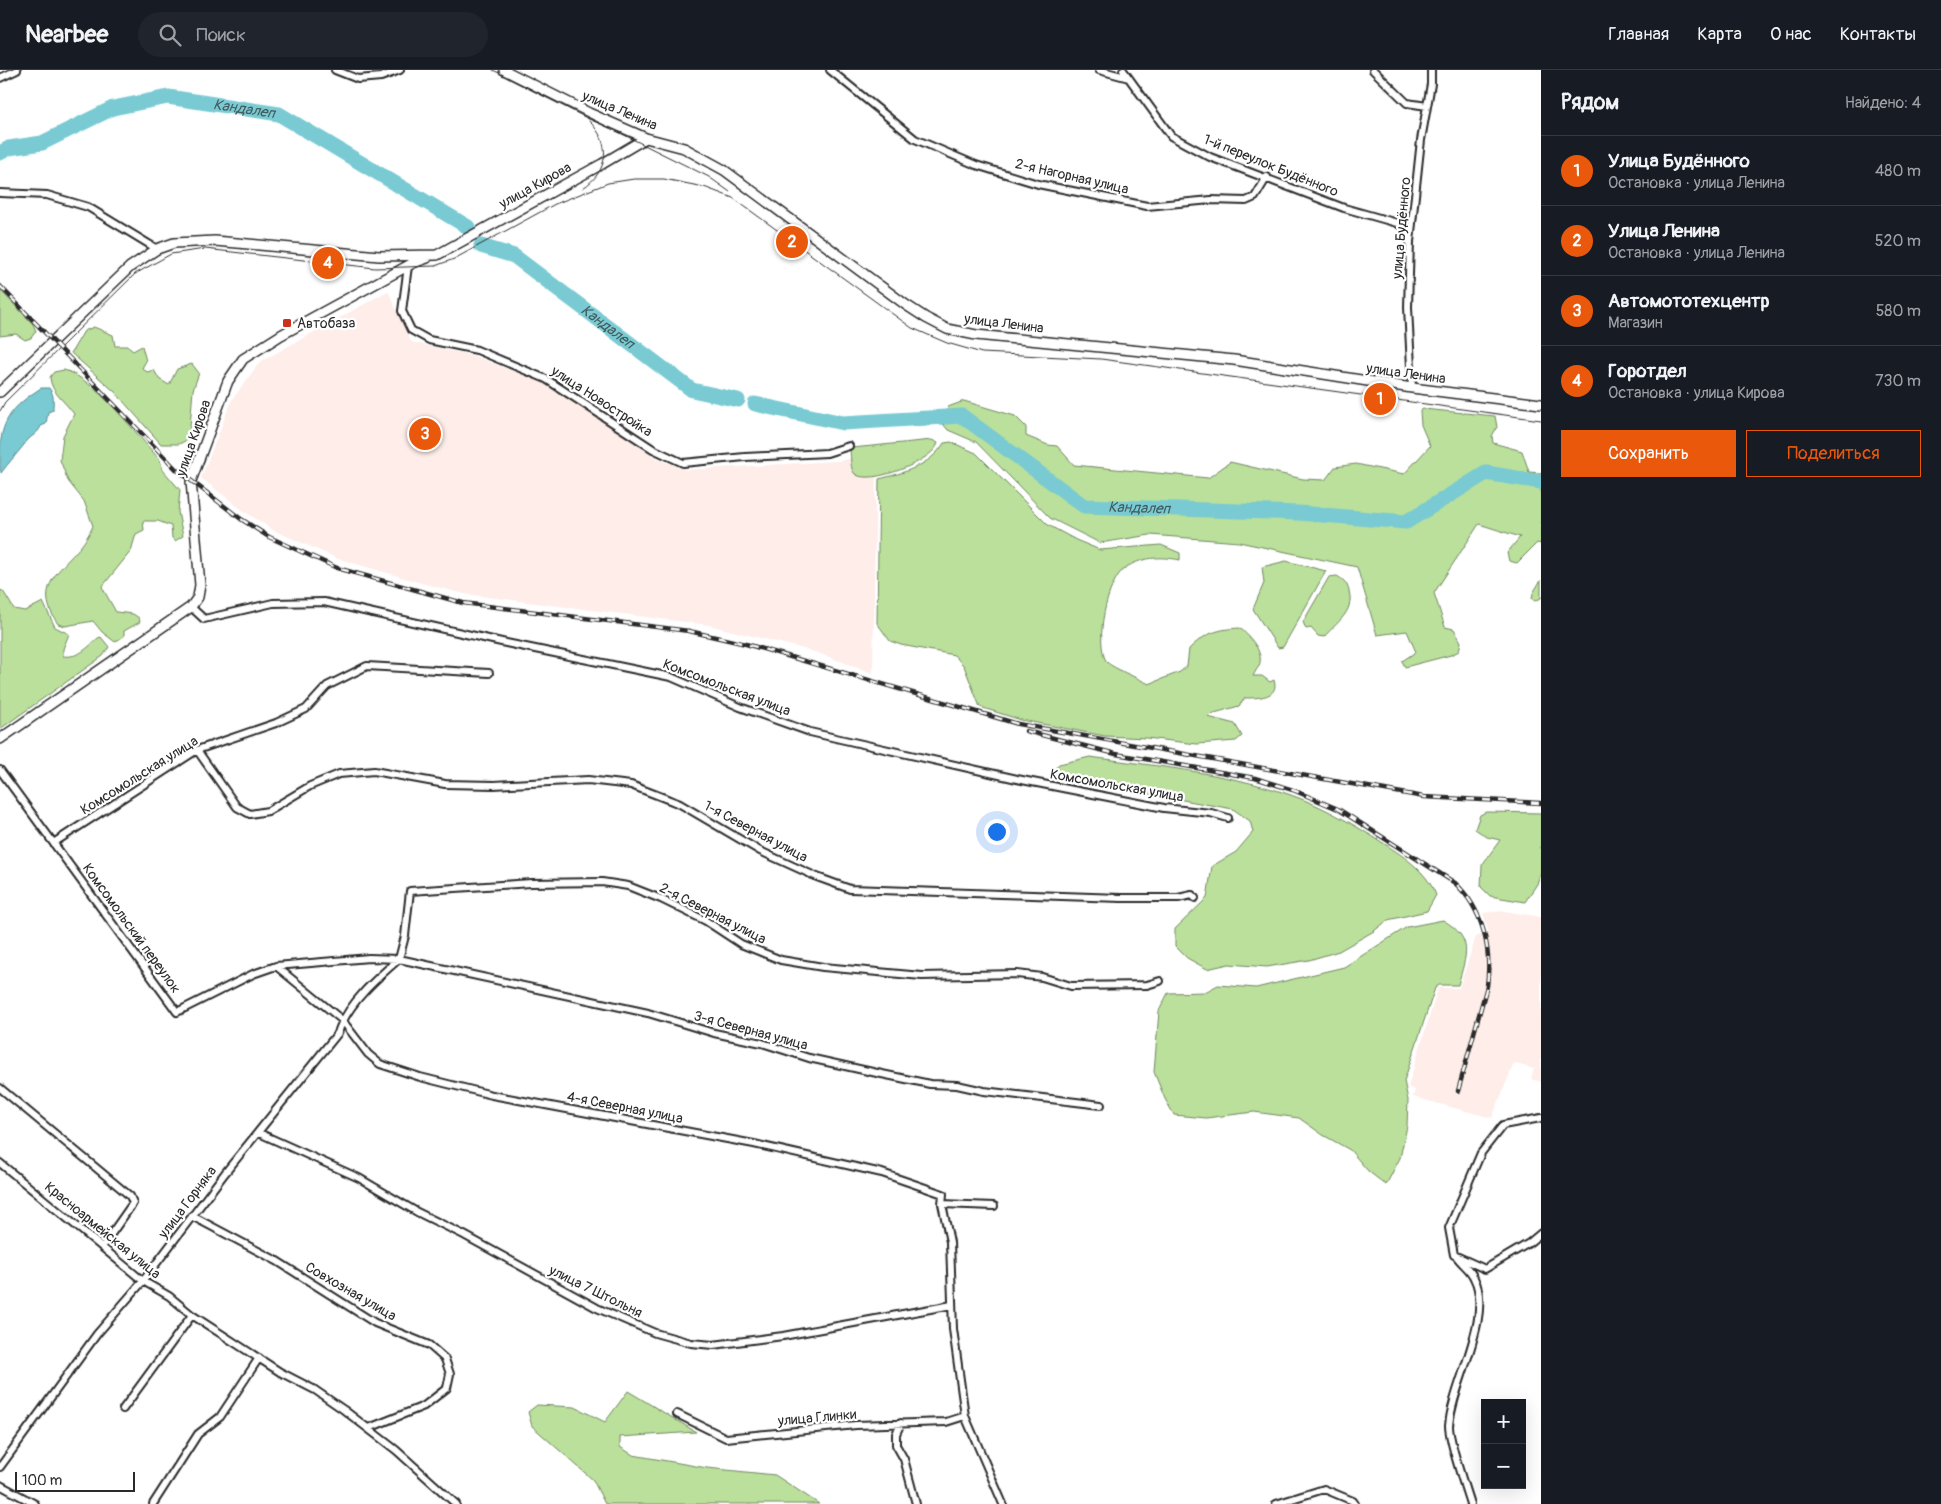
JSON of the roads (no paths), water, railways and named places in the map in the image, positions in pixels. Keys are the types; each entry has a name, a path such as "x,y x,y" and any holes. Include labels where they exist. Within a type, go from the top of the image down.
{"main road":[{"name":"улица Ленина","path":"504,70 646,138 684,148 724,170 906,305 948,329 1014,340 1234,360 1412,388 1541,404"},
{"name":"улица Кирова","path":"191,606 198,597 200,584 191,481 228,381 243,359 281,335 408,266 437,255 646,138"},
{"name":"улица Кирова","path":"0,392 130,267 157,249 174,243 215,241 379,256 437,255"},
{"path":"0,739 191,606"}],"street":[{"path":"0,78 17,70"},
{"path":"335,70 358,79 380,77 400,70"},
{"name":"2-я Нагорная улица","path":"830,70 915,139 976,165 1038,184 1147,206 1211,200 1246,202 1255,197 1267,177"},
{"path":"1099,70 1130,78"},
{"name":"1-й переулок Будённого","path":"1123,70 1171,136 1210,157 1267,177 1344,208 1397,223 1411,232"},
{"path":"1373,70 1407,103 1428,106"},
{"name":"улица Будённого","path":"1412,388 1408,308 1411,232 1431,70"},
{"path":"0,193 47,195 88,207 157,249"},
{"name":"улица Новостройка","path":"408,266 402,311 411,330 429,340 477,350 546,379 654,449 683,463 745,456 827,453 849,446"},
{"name":"Комсомольская улица","path":"191,606 204,619 273,603 324,602 506,644 671,677 740,707 810,732 1018,779 1164,808 1211,812 1228,818"},
{"name":"Комсомольская улица","path":"55,842 197,750 276,724 306,709 327,686 367,666 489,673"},
{"name":"1-я Северная улица","path":"197,750 237,807 250,814 268,812 310,786 339,774 374,771 445,784 494,785 588,780 632,785 680,804 760,851 816,877 850,889 1121,898 1178,898 1192,895 1195,898"},
{"name":"Комсомольский переулок","path":"0,770 55,842 177,1012 254,974 276,966 369,958 399,959"},
{"name":"2-я Северная улица","path":"399,959 405,936 410,891 531,883 602,882 628,886 661,899 706,921 741,944 781,960 823,967 922,976 1017,974 1042,977 1071,986 1147,985 1160,981"},
{"name":"улица Горняка","path":"0,1466 92,1342 143,1281 192,1216 338,1033 342,1020 380,975 399,959"},
{"name":"3-я Северная улица","path":"399,959 648,1013 714,1033 762,1043 809,1058 886,1075 930,1084 957,1085 984,1091 1101,1105"},
{"name":"4-я Северная улица","path":"276,966 342,1020 368,1054 380,1064 420,1077 492,1095 754,1144 882,1173 943,1194 942,1204"},
{"path":"0,1088 124,1189 130,1196 132,1204 102,1247"},
{"path":"1470,1504 1449,1429 1452,1402 1472,1345 1480,1308 1475,1278 1454,1254 1449,1228 1481,1153 1503,1126 1541,1118"},
{"name":"улица 7 Штольня","path":"259,1132 359,1178 417,1212 464,1235 597,1308 655,1333 692,1343 713,1345 783,1336 952,1305"},
{"name":"Красноармейская улица","path":"0,1163 143,1281 170,1296 192,1315 280,1372 315,1390 369,1428 456,1504"},
{"path":"994,1206 942,1204 950,1242 952,1305 965,1416 1003,1504"},
{"name":"Совхозная улица","path":"192,1216 277,1261 375,1323 429,1345 445,1359 450,1374 447,1388 424,1406 369,1428"},
{"path":"1454,1254 1485,1269 1529,1243 1541,1233"},
{"path":"123,1409 192,1315"},
{"path":"153,1504 198,1434 220,1417 259,1358"},
{"name":"улица Глинки","path":"677,1414 726,1438 901,1423 946,1422 965,1416"},
{"path":"901,1423 896,1434 896,1445 904,1459 916,1504"},
{"path":"0,1485 35,1504"},
{"path":"1276,1504 1324,1489 1354,1503"}],"water":[{"path":"41,388 49,388 51,391 53,410 48,412 46,424 41,426 37,433 27,441 1,473 2,432 6,423 10,415 23,401"}],"waterway":[{"name":"Кандалеп","path":"0,153 9,148 42,143 113,108 168,97 279,114 468,227"},
{"name":"Кандалеп","path":"481,246 514,256 692,390 738,400"},
{"name":"Кандалеп","path":"755,404 843,423 962,416 1084,506 1299,513 1406,522 1486,473 1541,482"}],"tram line":[{"path":"493,70 709,177 730,192"},
{"path":"583,188 598,173 604,156 601,138 589,121"},
{"path":"0,411 5,402 135,274 171,254 205,249 375,268 435,266 454,259 555,204 608,183 634,179 664,179 704,187 733,198 912,328 947,343 982,353 1101,359 1541,420"}],"railway":[{"path":"0,286 176,469 241,519 269,537 337,568 463,603 689,631 746,644 1018,724 1424,797 1541,803"},
{"path":"1026,731 1116,754 1255,778 1293,790 1338,809 1455,883 1465,893 1479,917 1488,958 1487,986 1458,1091"}],"place":[{"name":"Улица Ленина","path":"792,242"},
{"name":"Горотдел","path":"328,263"},
{"name":"Автобаза","path":"287,323"},
{"name":"Улица Будённого","path":"1380,399"},
{"name":"Автомототехцентр","path":"425,434"}]}
